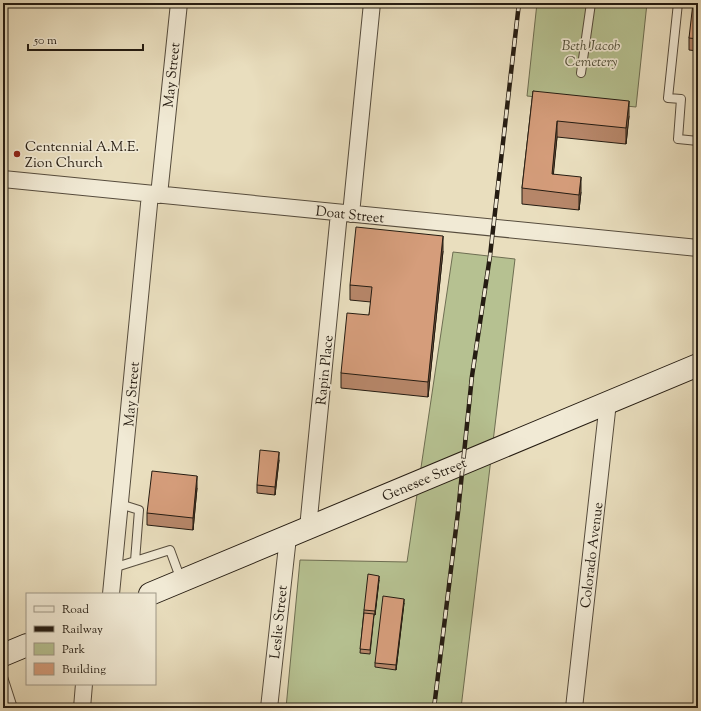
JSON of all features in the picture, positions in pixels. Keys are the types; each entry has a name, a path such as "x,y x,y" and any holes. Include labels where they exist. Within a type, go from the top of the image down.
{"main road":[{"name":"Genesee Street","path":"152,593 698,364"},
{"path":"3,655 26,645"}],"street":[{"name":"May Street","path":"111,593 154,194 179,3"},
{"name":"Rapin Place","path":"308,528 345,213 372,3"},
{"name":"Doat Street","path":"3,179 698,248"},
{"name":"Colorado Avenue","path":"574,708 608,402"},
{"name":"Leslie Street","path":"269,708 288,537"},
{"path":"82,708 84,685"}],"lane":[{"path":"582,73 591,3"},
{"path":"678,3 668,98 681,99 678,139 698,141"},
{"path":"120,504 139,510 135,561"},
{"path":"113,568 170,550 181,581"},
{"path":"3,677 14,708"}],"green space":[{"name":"Beth Jacob Cemetery","path":"537,3 647,3 636,107 527,96"},
{"path":"453,252 515,259 461,708 286,708 300,560 407,562"}],"building":[{"path":"693,3 698,3 698,39 689,38"},
{"path":"533,91 629,101 626,128 557,121 552,174 581,177 579,195 522,188"},
{"path":"356,227 443,236 428,382 341,373 347,313 369,315 372,287 350,285"},
{"path":"260,450 279,452 275,487 257,485"},
{"path":"152,471 197,476 193,518 147,513"},
{"path":"368,574 379,576 375,611 364,610"},
{"path":"383,596 404,599 396,665 375,663"},
{"path":"364,613 374,614 370,650 360,649"}],"railway":[{"path":"434,708 458,512 472,376 490,256 519,3"}],"place":[{"name":"Centennial A.M.E. Zion Church","path":"17,154"}]}
